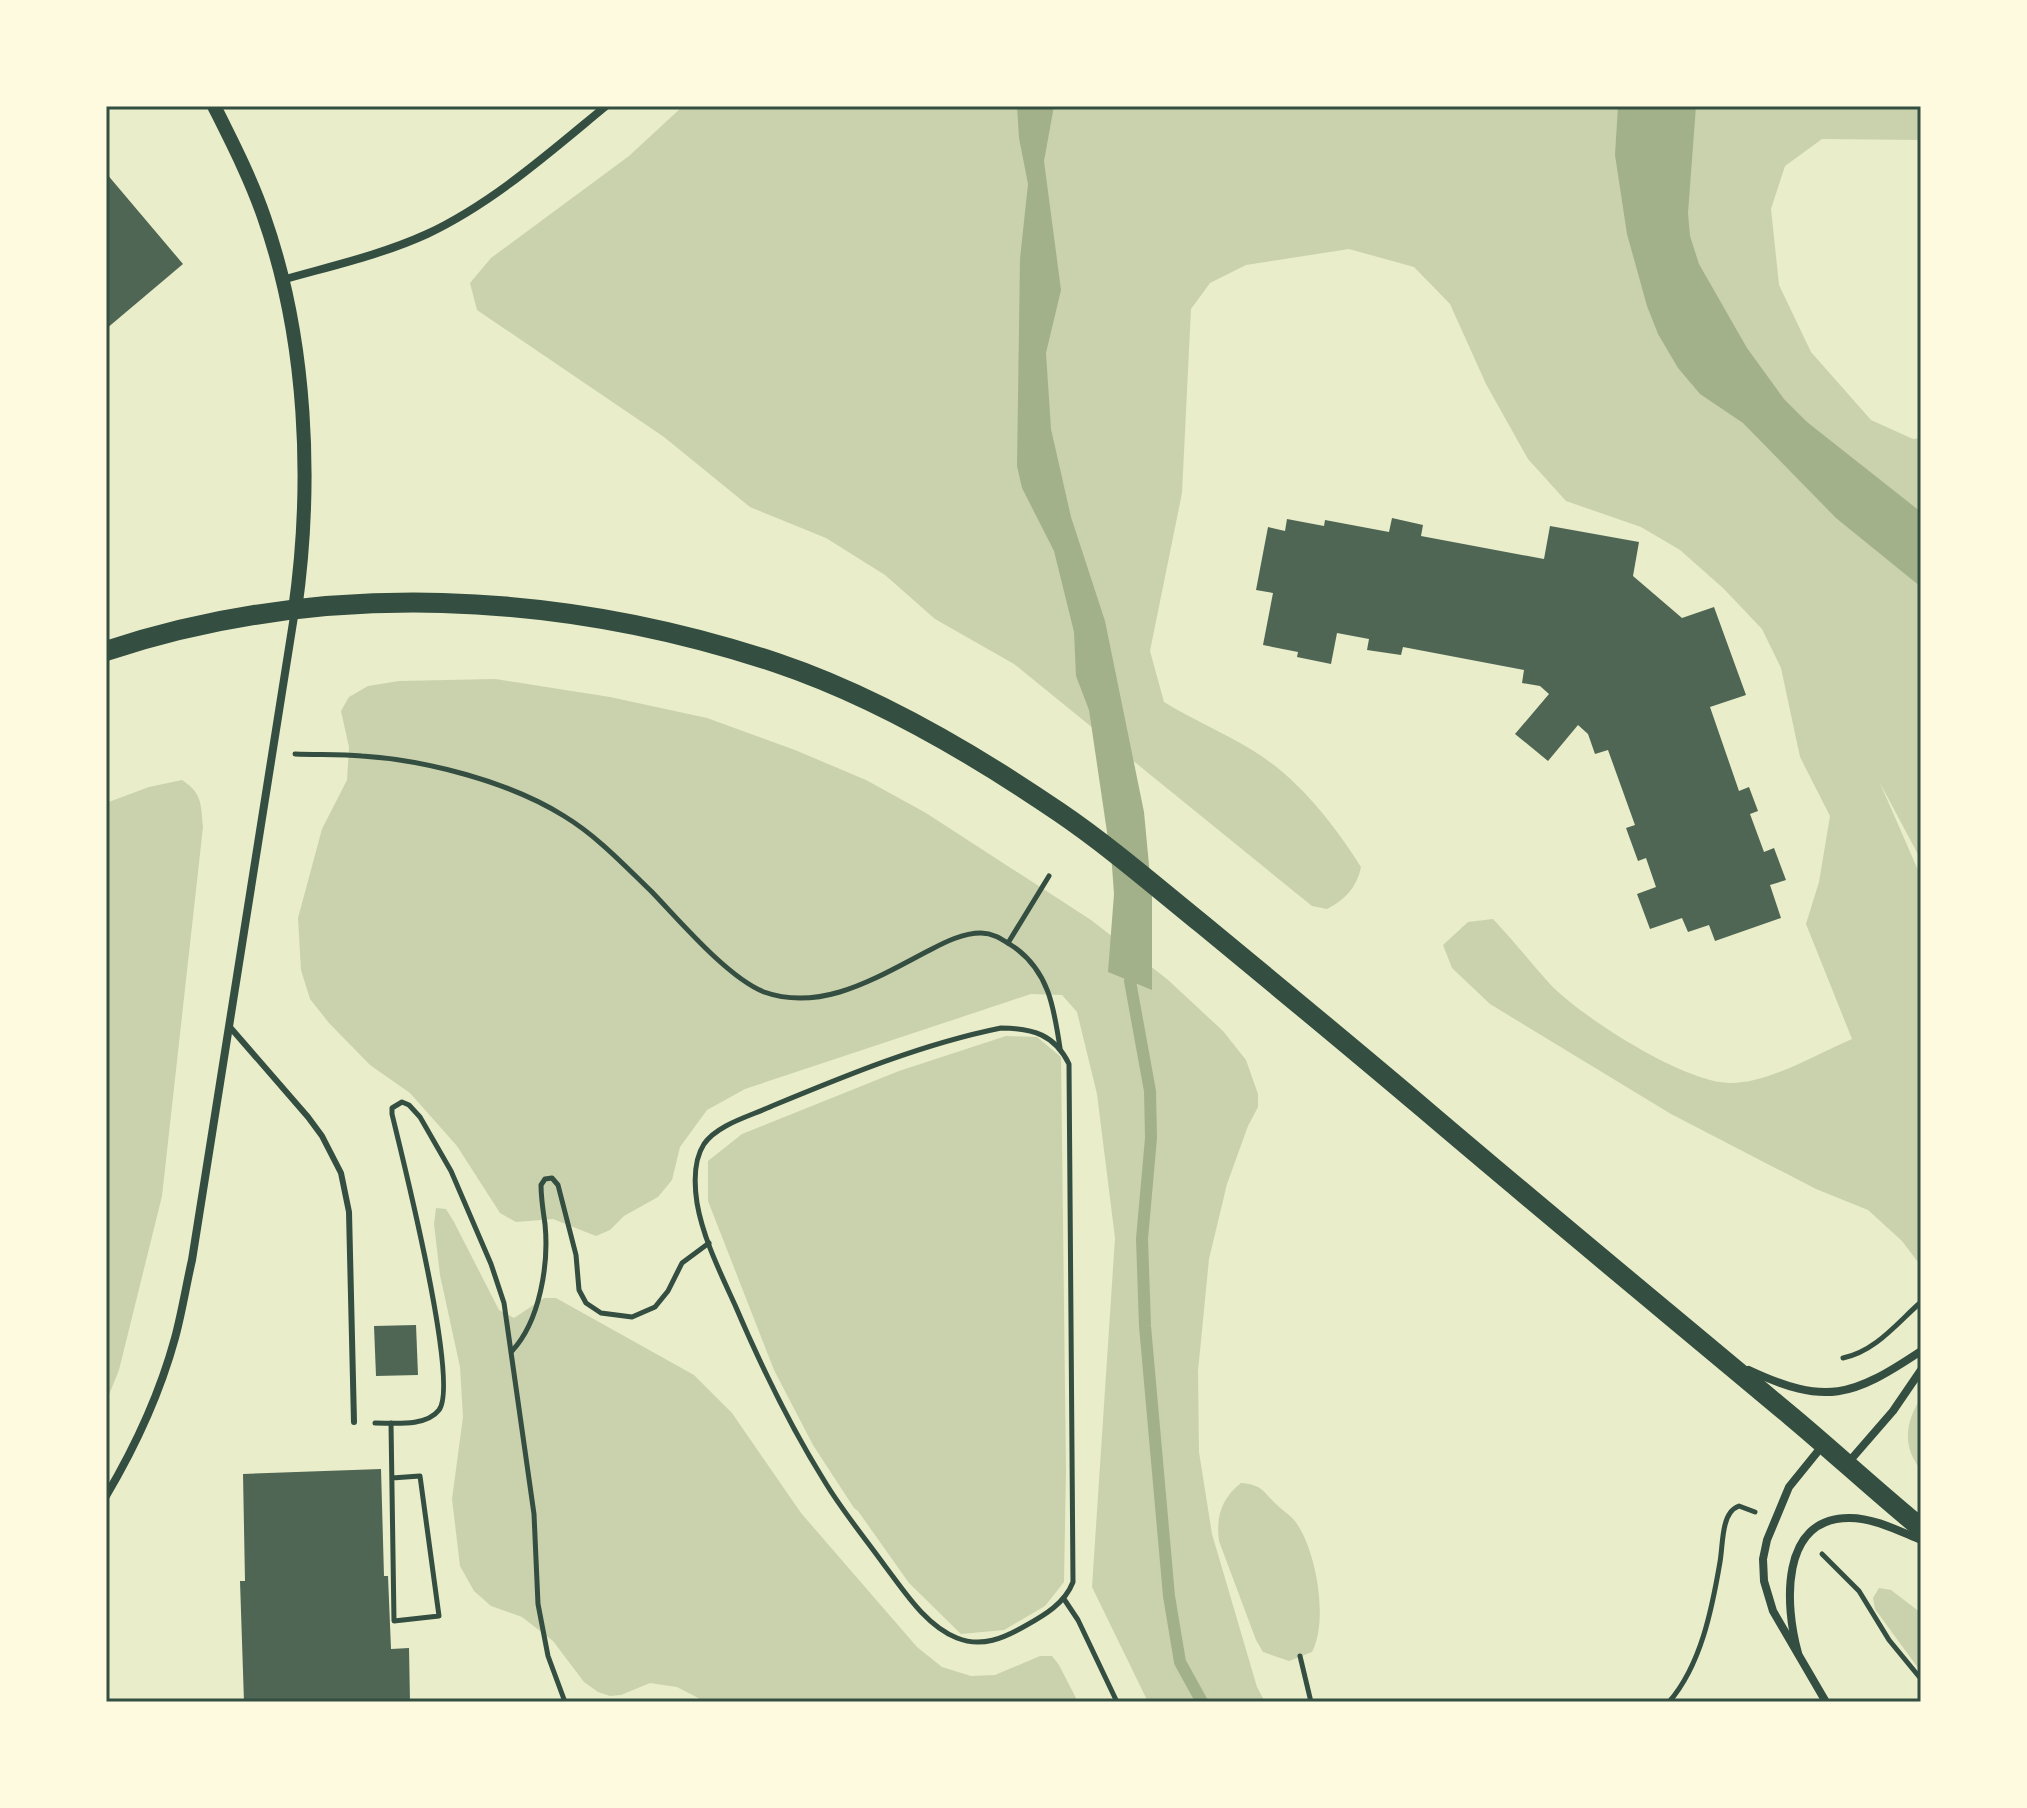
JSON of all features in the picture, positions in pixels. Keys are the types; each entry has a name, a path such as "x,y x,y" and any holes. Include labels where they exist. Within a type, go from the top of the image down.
{"main road":[{"path":"106,651 188,629 295,610 353,604 428,603 542,608 594,616 780,664 903,719 1008,779 1098,840 1331,1030 1921,1528"}],"street":[{"path":"106,1496 123,1468 155,1396 175,1338 192,1260 295,610 302,549 302,413 297,357 282,280 264,216 214,106"},
{"path":"282,280 368,256 426,234 457,218 509,183 606,106"},
{"path":"1712,1350 1792,1389 1823,1394 1841,1393 1864,1385 1921,1351"},
{"path":"1847,1464 1898,1404 1921,1370"},
{"path":"1823,1444 1789,1487 1767,1540 1763,1559 1764,1581 1773,1611 1826,1702"},
{"path":"1801,1661 1790,1615 1790,1579 1794,1558 1805,1537 1824,1524 1847,1518 1861,1519 1921,1540"}],"lane":[{"path":"229,1026 308,1117 322,1136 341,1173 349,1212 354,1422"}],"path":[{"path":"270,753 394,760 473,778 536,800 596,839 688,930 744,981 762,991 783,997 810,998 850,989 953,939 972,933 994,935 1008,943 1043,978 1052,998 1060,1048 1069,1064 1073,1582 1064,1599 1011,1633 984,1643 956,1638 937,1627 889,1571 824,1480 764,1372 709,1243 697,1201 695,1181 698,1157 709,1138 731,1124 857,1071 976,1033 1001,1028 1026,1029 1044,1035 1060,1048"},
{"path":"1008,943 1049,876"},
{"path":"354,1422 419,1421 441,1407 443,1394 439,1336 423,1243 392,1114 392,1108 398,1103 409,1105 420,1117 458,1185 504,1303 534,1514 538,1604 548,1656 565,1702"},
{"path":"511,1352 530,1328 537,1302 545,1243 541,1185 545,1179 552,1178 558,1185 576,1255 582,1297 601,1313 632,1317 655,1307 662,1301 682,1263 709,1243"},
{"path":"1843,1358 1872,1346 1921,1302"},
{"path":"391,1423 394,1621 439,1616 420,1476 392,1478"},
{"path":"1669,1702 1684,1680 1705,1632 1726,1520 1739,1506 1757,1513"},
{"path":"1819,1552 1859,1591 1889,1640 1921,1679"},
{"path":"1064,1599 1078,1620 1117,1702"},
{"path":"1300,1656 1311,1702"}],"shaded area":[{"path":"683,106 1921,106 1921,140 1822,139 1785,166 1771,209 1779,285 1811,352 1871,420 1913,439 1921,438 1921,860 1880,783 1921,877 1921,1266 1902,1241 1868,1210 1816,1189 1671,1114 1490,1004 1452,968 1443,945 1468,922 1493,919 1550,984 1585,1014 1662,1061 1712,1080 1731,1083 1761,1078 1793,1067 1852,1039 1806,924 1819,882 1830,816 1800,757 1781,668 1762,629 1723,588 1680,550 1641,527 1566,501 1528,459 1486,384 1450,304 1414,267 1349,249 1246,265 1210,283 1191,309 1182,493 1150,651 1164,702 1241,744 1284,773 1313,802 1350,850 1361,867 1357,881 1349,892 1327,909 1312,906 1014,664 935,619 885,575 826,538 750,507 664,437 477,310 470,283 491,258 629,156"},
{"path":"1017,106 1054,106 1044,161 1061,290 1046,353 1051,429 1071,517 1105,621 1144,812 1152,897 1152,990 1108,972 1114,894 1112,866 1089,710 1076,676 1074,632 1054,551 1022,488 1017,466 1020,259 1028,184 1019,138"},
{"path":"1618,106 1696,106 1688,213 1690,236 1699,264 1747,348 1784,399 1807,422 1921,512 1921,587 1836,518 1743,423 1700,394 1678,368 1658,334 1647,306 1627,234 1615,155"},
{"path":"495,679 610,697 707,718 866,780 926,813 1091,920 1167,979 1223,1031 1246,1060 1258,1094 1258,1107 1227,1184 1209,1259 1198,1371 1199,1452 1212,1534 1257,1687 1265,1702 1148,1702 1092,1587 1115,1238 1097,1094 1077,1012 1062,995 1031,994 745,1089 707,1110 680,1147 672,1180 658,1197 596,1236 553,1219 516,1222 500,1213 457,1146 410,1093 370,1065 310,999 301,970 298,918 322,829 347,780 349,747 341,711 349,697 368,686 399,681"},
{"path":"182,780 199,800 203,827 162,1196 119,1370 106,1402 106,803 149,787"},
{"path":"1006,1036 1037,1037 1061,1057 1066,1471 1064,1582 1045,1606 1004,1630 961,1634 909,1583 813,1445 774,1370 708,1201 708,1161 742,1134 899,1071"},
{"path":"436,1208 446,1209 499,1310 514,1318 544,1298 556,1298 694,1375 732,1413 801,1513 917,1647 942,1667 971,1676 995,1675 1040,1656 1052,1656 1078,1702 706,1702 677,1687 650,1683 621,1695 610,1696 584,1682 553,1641 522,1617 491,1606 474,1591 460,1566 452,1499 463,1417 460,1367 440,1275 434,1224"},
{"path":"1921,1398 1921,1470 1911,1452 1908,1434"},
{"path":"1241,1483 1262,1489 1295,1521 1314,1566 1320,1604 1317,1638 1312,1652 1289,1661 1263,1652 1256,1640 1219,1541 1221,1509"},
{"path":"1879,1588 1891,1590 1921,1613 1921,1672 1875,1609 1873,1598"}],"building":[{"path":"106,173 183,264 106,329"},
{"path":"1392,518 1423,525 1421,536 1544,559 1550,526 1639,542 1633,576 1682,618 1714,607 1746,695 1710,707 1739,791 1749,787 1758,811 1750,814 1764,852 1774,848 1786,880 1770,885 1781,918 1715,941 1709,925 1688,932 1682,918 1650,929 1637,894 1656,887 1646,858 1638,861 1626,828 1635,825 1608,750 1595,754 1588,734 1578,725 1548,761 1515,734 1549,694 1540,686 1522,683 1524,670 1403,647 1401,655 1367,650 1369,639 1337,633 1331,664 1297,657 1298,652 1263,645 1273,593 1256,590 1268,527 1285,531 1287,519 1324,526 1325,520 1389,532"},
{"path":"416,1325 418,1375 376,1376 374,1326"},
{"path":"381,1469 384,1576 388,1576 391,1649 409,1648 410,1702 244,1702 240,1581 245,1581 243,1474"}],"waterway":[{"path":"1130,981 1150,1091 1151,1138 1142,1239 1145,1326 1169,1596 1180,1662 1202,1702"}]}
